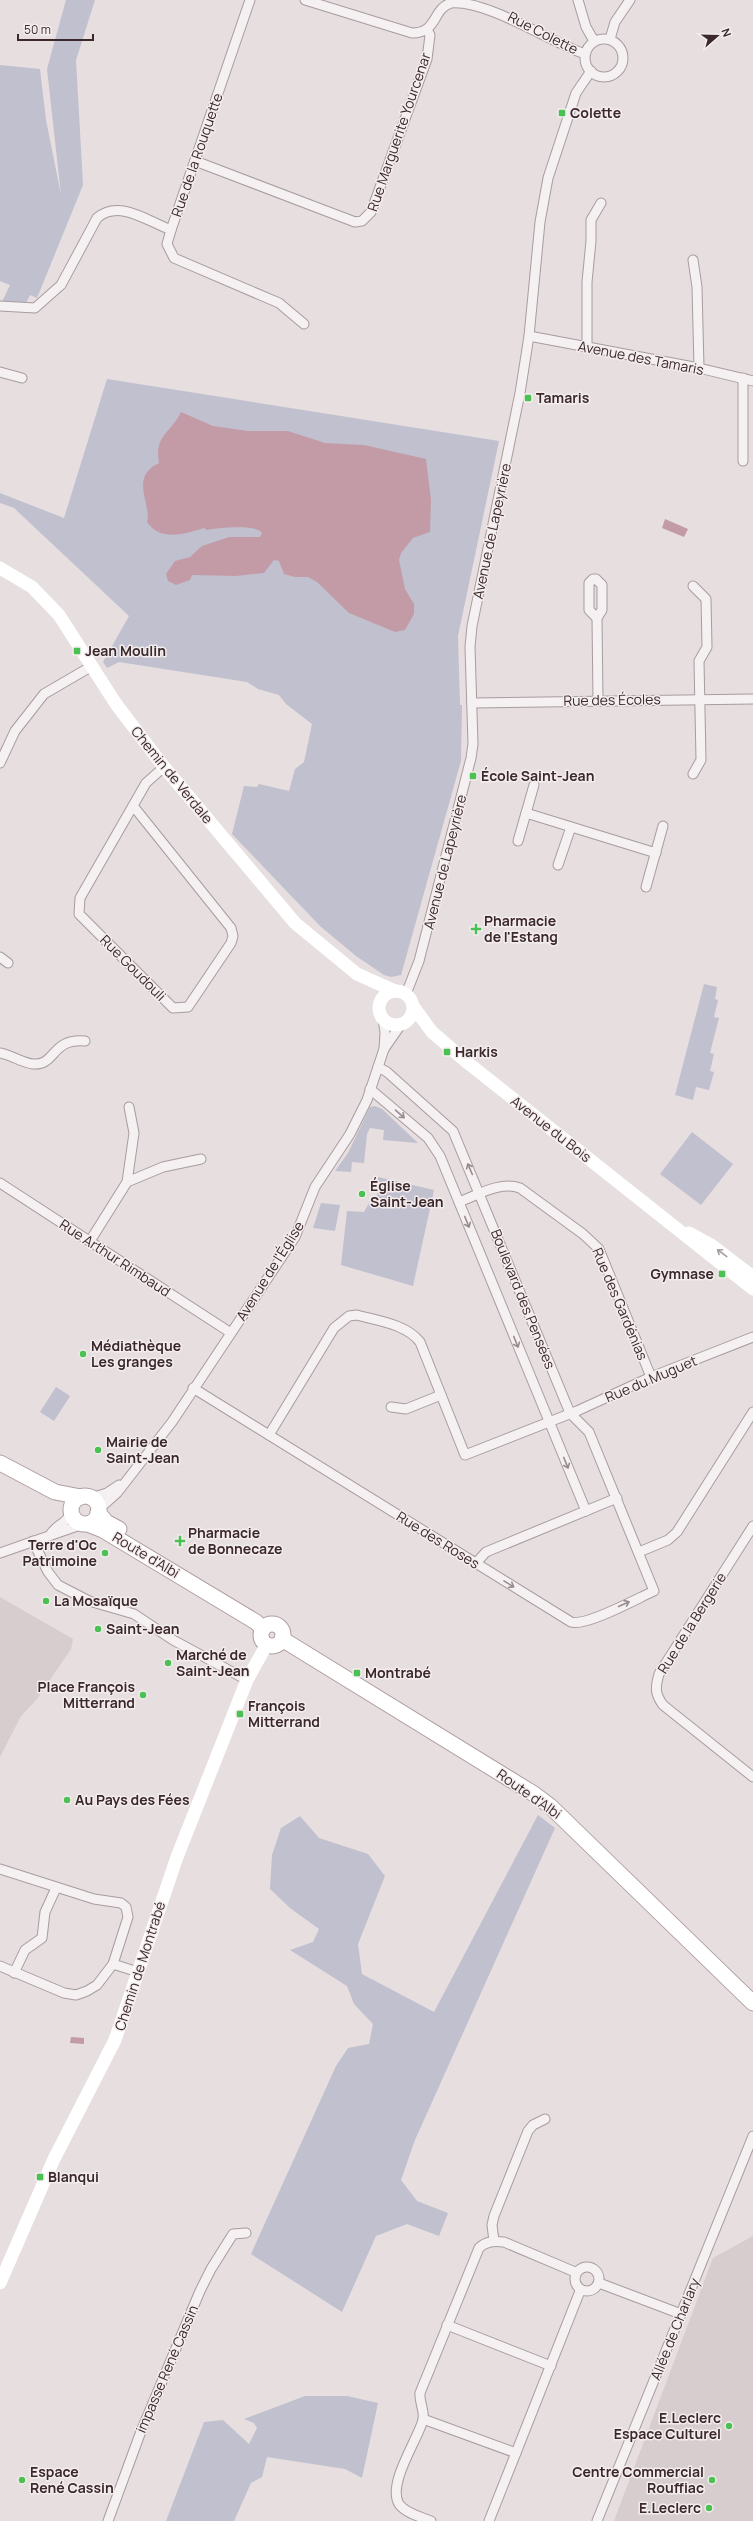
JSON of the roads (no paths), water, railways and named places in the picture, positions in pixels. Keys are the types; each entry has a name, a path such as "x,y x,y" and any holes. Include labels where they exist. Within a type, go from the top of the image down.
{"main road":[{"path":"4,1465 55,1492 92,1505"},
{"path":"4,1465 71,1513 73,1502 92,1505"},
{"path":"85,1524 94,1521 92,1505"},
{"name":"Route d'Albi","path":"92,1505 106,1522 202,1589"},
{"name":"Route d'Albi","path":"71,1513 74,1520 102,1530 256,1622 263,1629"},
{"path":"269,1625 276,1625 282,1632 282,1639 274,1645 267,1644 261,1635 263,1629 269,1625"},
{"name":"Route d'Albi","path":"282,1639 527,1790 550,1806 748,1996 753,2003"}],"street":[{"name":"Rue de la Rouquette","path":"0,306 35,308 50,297 61,285 97,218 104,212 120,209 171,230 250,0"},
{"path":"305,0 412,33 427,30"},
{"path":"578,0 586,27 594,41"},
{"path":"610,39 615,22 630,0"},
{"name":"Rue Colette","path":"427,30 433,25 444,8 451,4 468,4 507,14 585,54"},
{"name":"Rue Marguerite Yourcenar","path":"195,161 355,222 362,221 371,212 427,59 430,35 427,30"},
{"path":"610,39 615,42 622,51 623,57 620,68 616,72 606,76 591,71 586,63 585,54 594,41 610,39"},
{"name":"Avenue de Lapeyrière","path":"401,992 419,961 471,758 473,744 470,647 472,626 508,457 529,336 540,222 548,178 576,93 591,71"},
{"path":"587,347 586,282 591,241 590,220 601,203"},
{"path":"171,230 167,244 174,258 279,303 304,324"},
{"path":"694,260 697,288 699,368"},
{"name":"Avenue des Tamaris","path":"529,336 699,368 753,381"},
{"path":"0,372 22,378"},
{"path":"743,378 743,461"},
{"name":"Chemin de Verdale","path":"0,568 32,587 46,601 69,628 116,704 164,768 295,923 357,974 380,1004"},
{"path":"693,586 706,599 707,647 699,661 701,760 693,774"},
{"path":"596,618 598,700"},
{"path":"0,763 15,731 44,694 92,666"},
{"name":"Rue des Écoles","path":"472,703 753,698"},
{"name":"Rue Goudouli","path":"134,807 231,928 233,936 231,943 188,1007 173,1008 79,914 80,898 134,807 146,783 164,768"},
{"path":"518,841 534,785"},
{"path":"526,813 656,853"},
{"path":"646,887 663,826"},
{"path":"558,865 571,827"},
{"path":"0,957 8,963"},
{"name":"Chemin de Verdale","path":"357,974 401,992"},
{"path":"401,992 413,1006 411,1016 403,1023 396,1024 383,1018 380,1004 384,996 401,992"},
{"name":"Avenue du Bois","path":"413,1006 432,1032 496,1086 672,1224 691,1242 753,1289"},
{"name":"Avenue de l'Église","path":"92,1505 117,1493 172,1422 193,1388 295,1237 314,1187 350,1134 370,1090 384,1049 385,1033 383,1018"},
{"name":"Avenue du Bois","path":"403,1023 432,1032"},
{"name":"Avenue de l'Église","path":"384,1049 403,1023"},
{"path":"0,1053 33,1064 47,1061 62,1044 71,1040 85,1041"},
{"name":"Boulevard des Pensées","path":"378,1067 393,1077 453,1131 570,1413 589,1432 639,1552"},
{"name":"Boulevard des Pensées","path":"370,1090 428,1138 435,1146 586,1511"},
{"path":"90,1241 126,1182 134,1134 129,1107"},
{"path":"126,1182 163,1167 201,1159"},
{"name":"Rue Arthur Rimbaud","path":"0,1183 231,1333"},
{"name":"Rue des Gardénias","path":"459,1202 502,1185 520,1188 594,1242 605,1261 651,1376"},
{"name":"Avenue du Bois","path":"672,1224 711,1245 753,1277"},
{"path":"268,1434 334,1328 349,1316 357,1315 405,1329 414,1335 420,1342 441,1395 406,1409 390,1407"},
{"name":"Rue du Muguet","path":"441,1395 465,1455 570,1413 651,1376 753,1337"},
{"name":"Rue des Roses","path":"193,1388 563,1617 577,1624 654,1591 639,1552"},
{"path":"639,1552 668,1540 677,1532 753,1412"},
{"name":"Avenue de l'Église","path":"92,1505 128,1478"},
{"path":"476,1563 486,1552 617,1498"},
{"path":"50,1535 53,1530 64,1524 71,1513"},
{"path":"0,1553 33,1540 55,1535 85,1524"},
{"name":"Rue de la Bergerie","path":"753,1526 659,1674 655,1688 657,1698 664,1705 753,1777"},
{"path":"33,1540 48,1572 58,1585 89,1601 134,1614 173,1640 247,1680"},
{"name":"Chemin de Montrabé","path":"0,2283 54,2159 115,2040 177,1857 247,1680 267,1644"},
{"path":"0,1869 56,1888 124,1904 128,1922 113,1964 93,1988 76,1995 64,1994 0,1966"},
{"path":"14,1973 25,1950 42,1938 45,1912 56,1888"},
{"path":"113,1964 138,1972"},
{"path":"494,2241 492,2225 494,2216 528,2131 534,2125 545,2119"},
{"name":"Allée de Charlary","path":"597,2521 753,2136"},
{"name":"impasse René Cassin","path":"108,2521 140,2434 200,2291 211,2269 234,2234 246,2234"},
{"path":"431,2521 405,2510 399,2504 396,2494 396,2486 423,2419 419,2401 420,2393 479,2248 483,2244 494,2241 504,2242 576,2272"},
{"path":"576,2272 589,2266 595,2270 599,2283"},
{"path":"576,2272 576,2286 580,2291"},
{"path":"599,2283 681,2314"},
{"path":"580,2291 594,2290 599,2283"},
{"path":"489,2521 580,2291"},
{"path":"447,2325 551,2366"},
{"path":"423,2419 516,2453"}],"place":[{"name":"Colette","path":"562,113"},
{"name":"Tamaris","path":"528,398"},
{"name":"Jean Moulin","path":"77,651"},
{"name":"École Saint-Jean","path":"473,776"},
{"name":"Pharmacie de l'Estang","path":"476,929"},
{"name":"Harkis","path":"447,1052"},
{"name":"Église Saint-Jean","path":"362,1194"},
{"name":"Gymnase","path":"722,1274"},
{"name":"Médiathèque Les granges","path":"83,1354"},
{"name":"Mairie de Saint-Jean","path":"98,1450"},
{"name":"Pharmacie de Bonnecaze","path":"180,1541"},
{"name":"Terre d'Oc Patrimoine","path":"105,1553"},
{"name":"La Mosaïque","path":"46,1601"},
{"name":"Saint-Jean","path":"98,1629"},
{"name":"Marché de Saint-Jean","path":"168,1663"},
{"name":"Montrabé","path":"357,1673"},
{"name":"Place François Mitterrand","path":"143,1695"},
{"name":"François Mitterrand","path":"240,1714"},
{"name":"Au Pays des Fées","path":"67,1800"},
{"name":"Blanqui","path":"40,2177"},
{"name":"E.Leclerc Espace Culturel","path":"729,2426"},
{"name":"Espace René Cassin","path":"22,2480"},
{"name":"Centre Commercial Rouffiac","path":"712,2480"},
{"name":"E.Leclerc","path":"709,2508"}]}
